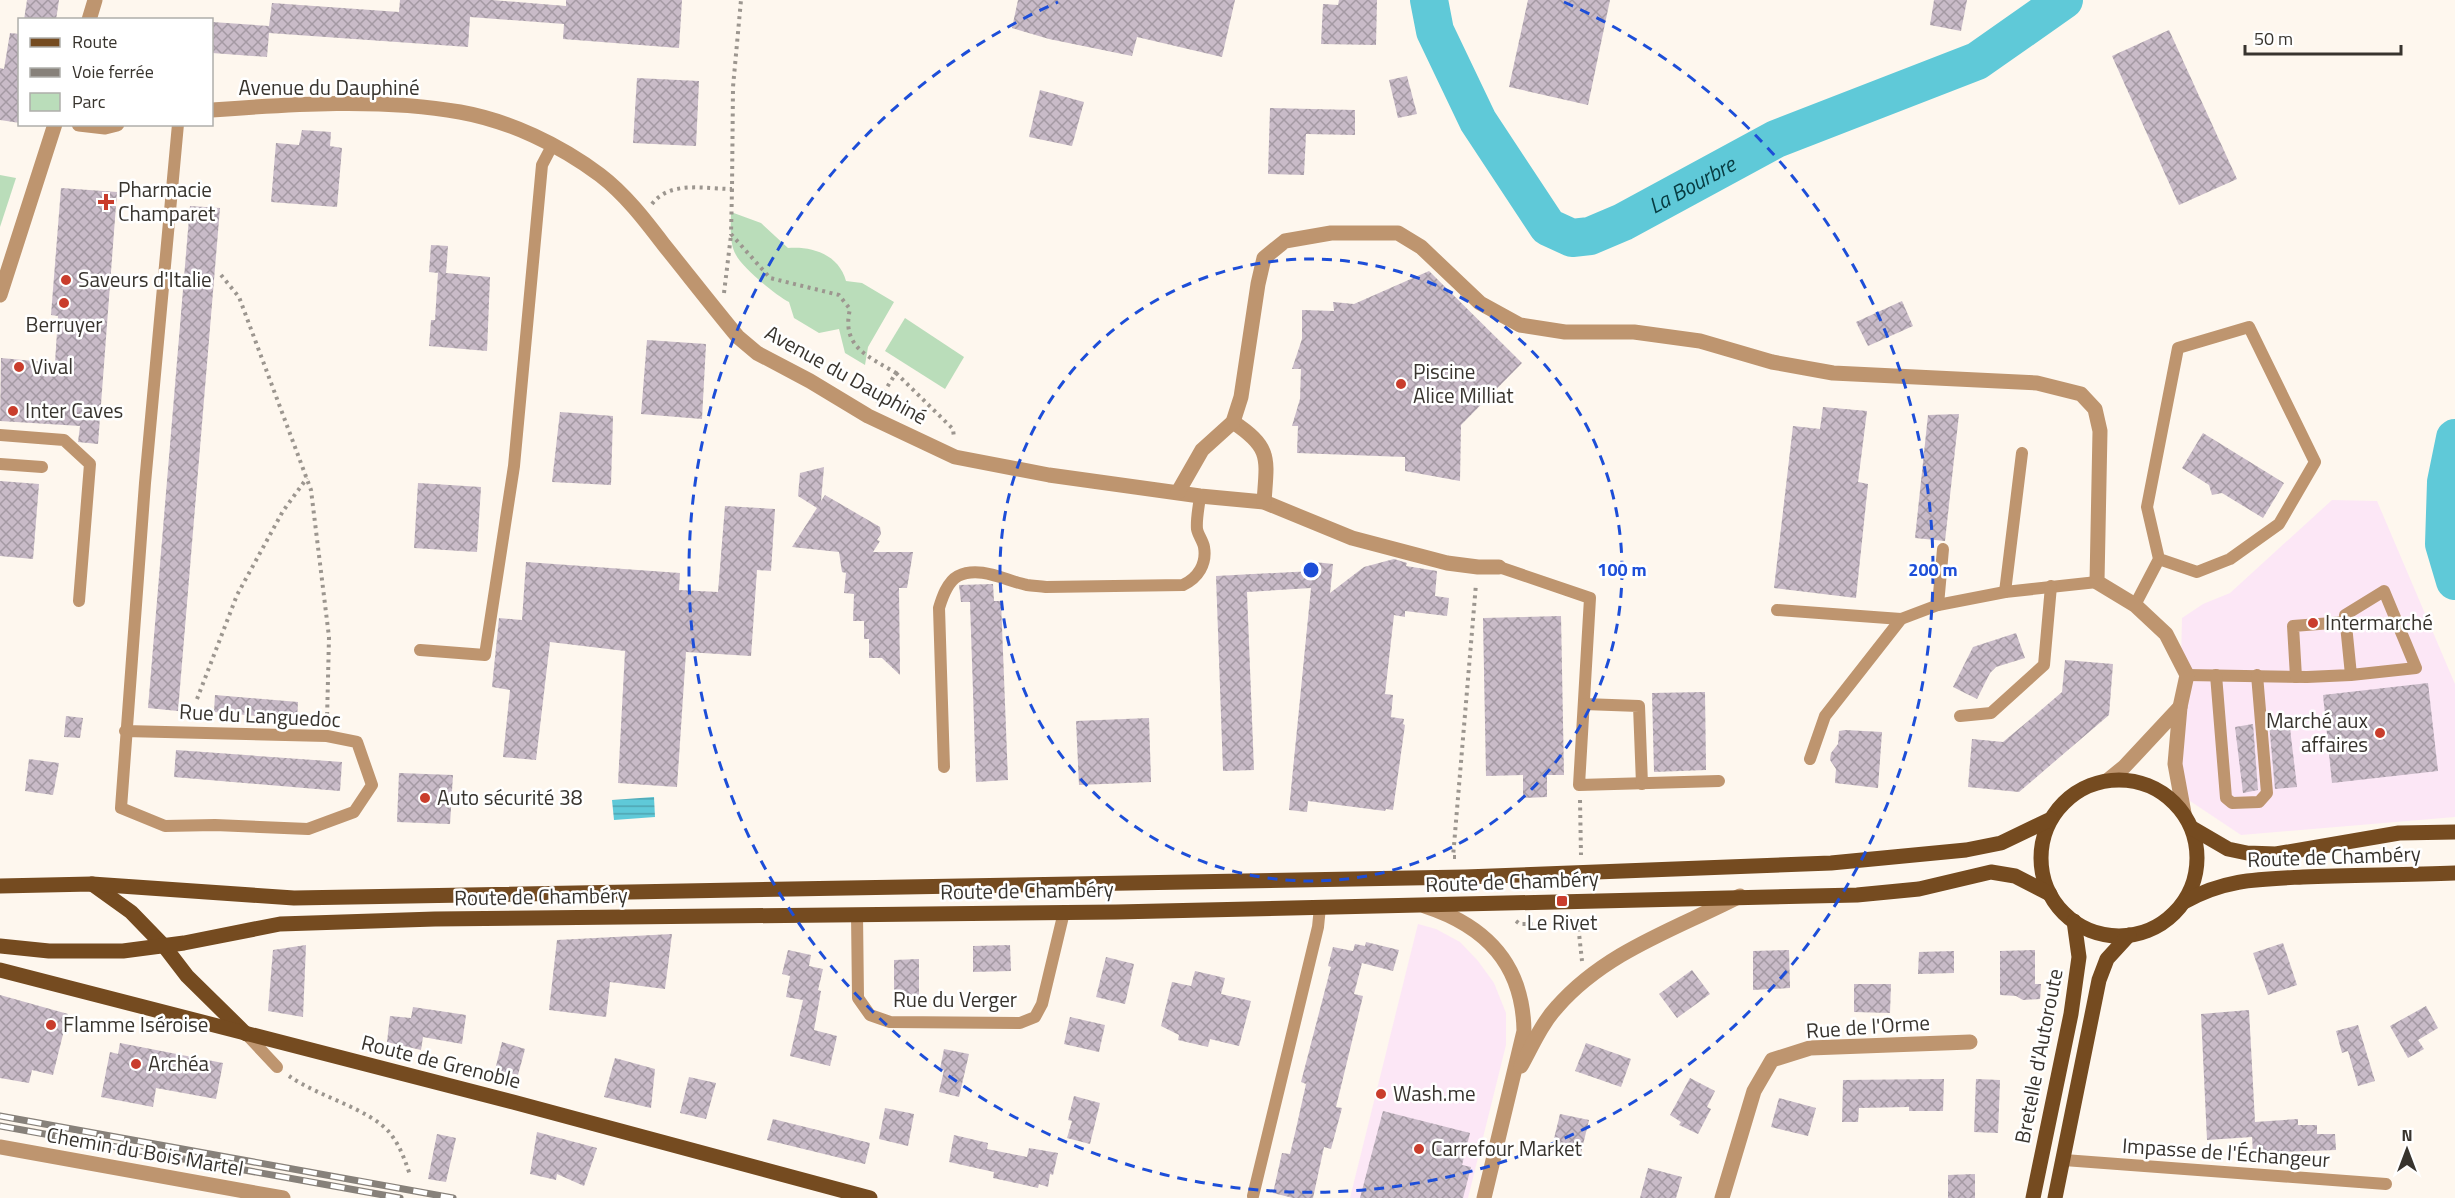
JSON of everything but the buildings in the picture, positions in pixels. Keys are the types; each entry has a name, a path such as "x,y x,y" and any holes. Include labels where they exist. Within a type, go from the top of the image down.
{"main road":[{"path":"2108,780 2137,782 2163,793 2184,813 2192,828 2197,855 2194,879 2184,902 2173,914 2160,924 2145,931 2129,935 2110,935 2091,931 2060,909 2050,894 2043,876 2041,856 2043,837 2051,819 2066,800 2085,787 2108,780"},
{"name":"Route de Chambéry","path":"92,884 294,898 1465,877 1831,864 1966,850 2001,843 2051,819"},
{"name":"Route de Chambéry","path":"2192,828 2228,849 2276,854 2399,833 2455,831"},
{"name":"Route de Chambéry","path":"0,946 49,951 123,951 164,946 280,924 435,919 1064,912 1857,895 1919,889 1992,872 2015,876 2050,894"},
{"name":"Route de Chambéry","path":"2184,902 2201,892 2229,882 2266,878 2455,873"},
{"path":"0,886 92,884 131,912 164,946 187,976 247,1035"},
{"name":"Bretelle d'Autoroute","path":"2032,1198 2056,1094 2075,986 2079,957 2074,921"},
{"path":"2055,1198 2099,980 2107,959 2129,935"},
{"name":"Route de Grenoble","path":"0,970 531,1106 829,1185 870,1198"}],"street":[{"path":"90,18 95,0"},
{"name":"Avenue du Dauphiné","path":"213,110 340,104 398,106 461,112 510,127 552,144 601,175 643,217 738,337 757,353 810,381 868,416 955,457 1049,475 1200,496 1264,502 1352,538 1446,563 1499,567"},
{"path":"0,295 54,126"},
{"path":"92,126 105,128 111,126"},
{"path":"1178,492 1202,450 1233,423 1241,397 1264,258 1285,241 1331,233 1398,233 1421,247 1480,303 1520,325 1564,332 1635,332 1700,341 1772,362 1833,373 2037,383 2081,394 2096,409 2100,431 2097,582 2134,605 2166,634 2187,675 2180,707 2175,764 2184,813"},
{"path":"1233,423 1254,437 1263,451 1266,467 1264,502"},
{"path":"2108,780 2124,767 2180,707"},
{"path":"1513,1081 1556,1008 1584,980 1620,955 1740,896"},
{"path":"1423,905 1451,914 1478,932 1503,957 1515,980 1524,1006 1524,1031 1484,1198"},
{"name":"Rue de l'Orme","path":"1722,1198 1754,1091 1772,1060 1810,1048 1970,1042"},
{"name":"Chemin du Bois Martel","path":"0,1147 283,1198"}],"lane":[{"name":"Rue du Languedoc","path":"125,731 327,736 357,742 372,785 354,812 308,829 215,825 165,826 121,808 125,731 178,126"},
{"path":"420,650 485,655 514,466 542,165 552,144"},
{"path":"2134,605 2159,559 2147,507 2178,348 2249,327 2314,462 2279,524 2230,559 2198,572 2159,559"},
{"path":"0,435 64,440 90,464 79,601"},
{"path":"2005,592 2022,453"},
{"path":"0,464 42,467"},
{"path":"945,767 939,608 950,584 958,576 972,573 990,574 1027,585 1046,587 1183,585 1193,580 1199,573 1203,561 1204,546 1197,529 1200,496"},
{"path":"1938,605 1943,549"},
{"path":"1499,567 1590,598 1579,785 1719,781"},
{"path":"1777,610 1901,619 1938,605 2005,592 2097,582"},
{"path":"1960,716 1991,713 2044,665 2050,586"},
{"path":"2187,675 2296,677 2351,675 2416,668 2384,591 2345,615 2351,675"},
{"path":"1810,759 1825,717 1901,619"},
{"path":"2296,677 2293,626 2345,622"},
{"path":"2216,675 2226,798 2232,803 2259,802 2267,793 2257,675"},
{"path":"1584,704 1639,706 1642,784"},
{"path":"1253,1196 1318,927 1320,907"},
{"name":"Rue du Verger","path":"857,914 858,998 870,1015 890,1022 1020,1023 1035,1017 1042,1004 1064,912"},
{"path":"247,1035 277,1067"},
{"name":"Impasse de l'Échangeur","path":"2064,1160 2386,1184"}],"path":[{"path":"722,317 731,234 733,87 741,0"},
{"path":"643,217 659,195 678,188 732,189"},
{"path":"731,234 770,278 811,290 839,294 850,309 847,325 858,350 896,373 954,429 955,457"},
{"path":"222,275 239,297 311,490 329,637 327,736"},
{"path":"868,416 896,373"},
{"path":"197,699 237,595 283,511 307,478"},
{"path":"1459,858 1453,857 1478,567"},
{"path":"1579,785 1581,855"},
{"path":"1510,916 1520,924 1578,924 1584,980"},
{"path":"277,1067 298,1082 376,1121 389,1132 401,1150 410,1175"}],"shaded area":[{"path":"2332,500 2377,501 2455,684 2455,817 2241,835 2178,793 2182,618 2203,604 2230,593"},
{"path":"1418,924 1436,929 1460,942 1494,983 1506,1013 1506,1045 1468,1198 1350,1198"}],"green space":[{"path":"0,175 16,178 0,227"},
{"path":"731,212 761,223 788,248 807,249 824,254 838,265 846,281 862,283 894,302 868,347 865,365 845,353 839,329 819,333 794,318 789,302 768,288 745,267 732,245"},
{"path":"905,318 964,357 945,389 885,351"}],"water":[{"path":"654,797 655,817 614,820 612,800"}],"waterway":[{"name":"La Bourbre","path":"1429,0 1435,31 1478,121 1548,227 1572,238 1590,236 1623,222 1776,139 1977,61 2064,0"},
{"name":"La Bourbre","path":"2455,438 2446,482 2444,544 2455,581"}],"railway":[{"path":"0,1116 453,1198"},
{"path":"0,1126 400,1198"}],"place":[{"name":"Pharmacie Champaret","path":"106,202"},
{"name":"Saveurs d'Italie","path":"66,280"},
{"name":"Berruyer","path":"64,303"},
{"name":"Vival","path":"19,367"},
{"name":"Piscine Alice Milliat","path":"1401,384"},
{"name":"Inter Caves","path":"13,411"},
{"name":"Intermarché","path":"2313,623"},
{"name":"Marché aux affaires","path":"2380,733"},
{"name":"Auto sécurité 38","path":"425,798"},
{"name":"Le Rivet","path":"1562,901"},
{"name":"Flamme Iséroise","path":"51,1025"},
{"name":"Archéa","path":"136,1064"},
{"name":"Wash.me","path":"1381,1094"},
{"name":"Carrefour Market","path":"1419,1149"}]}
